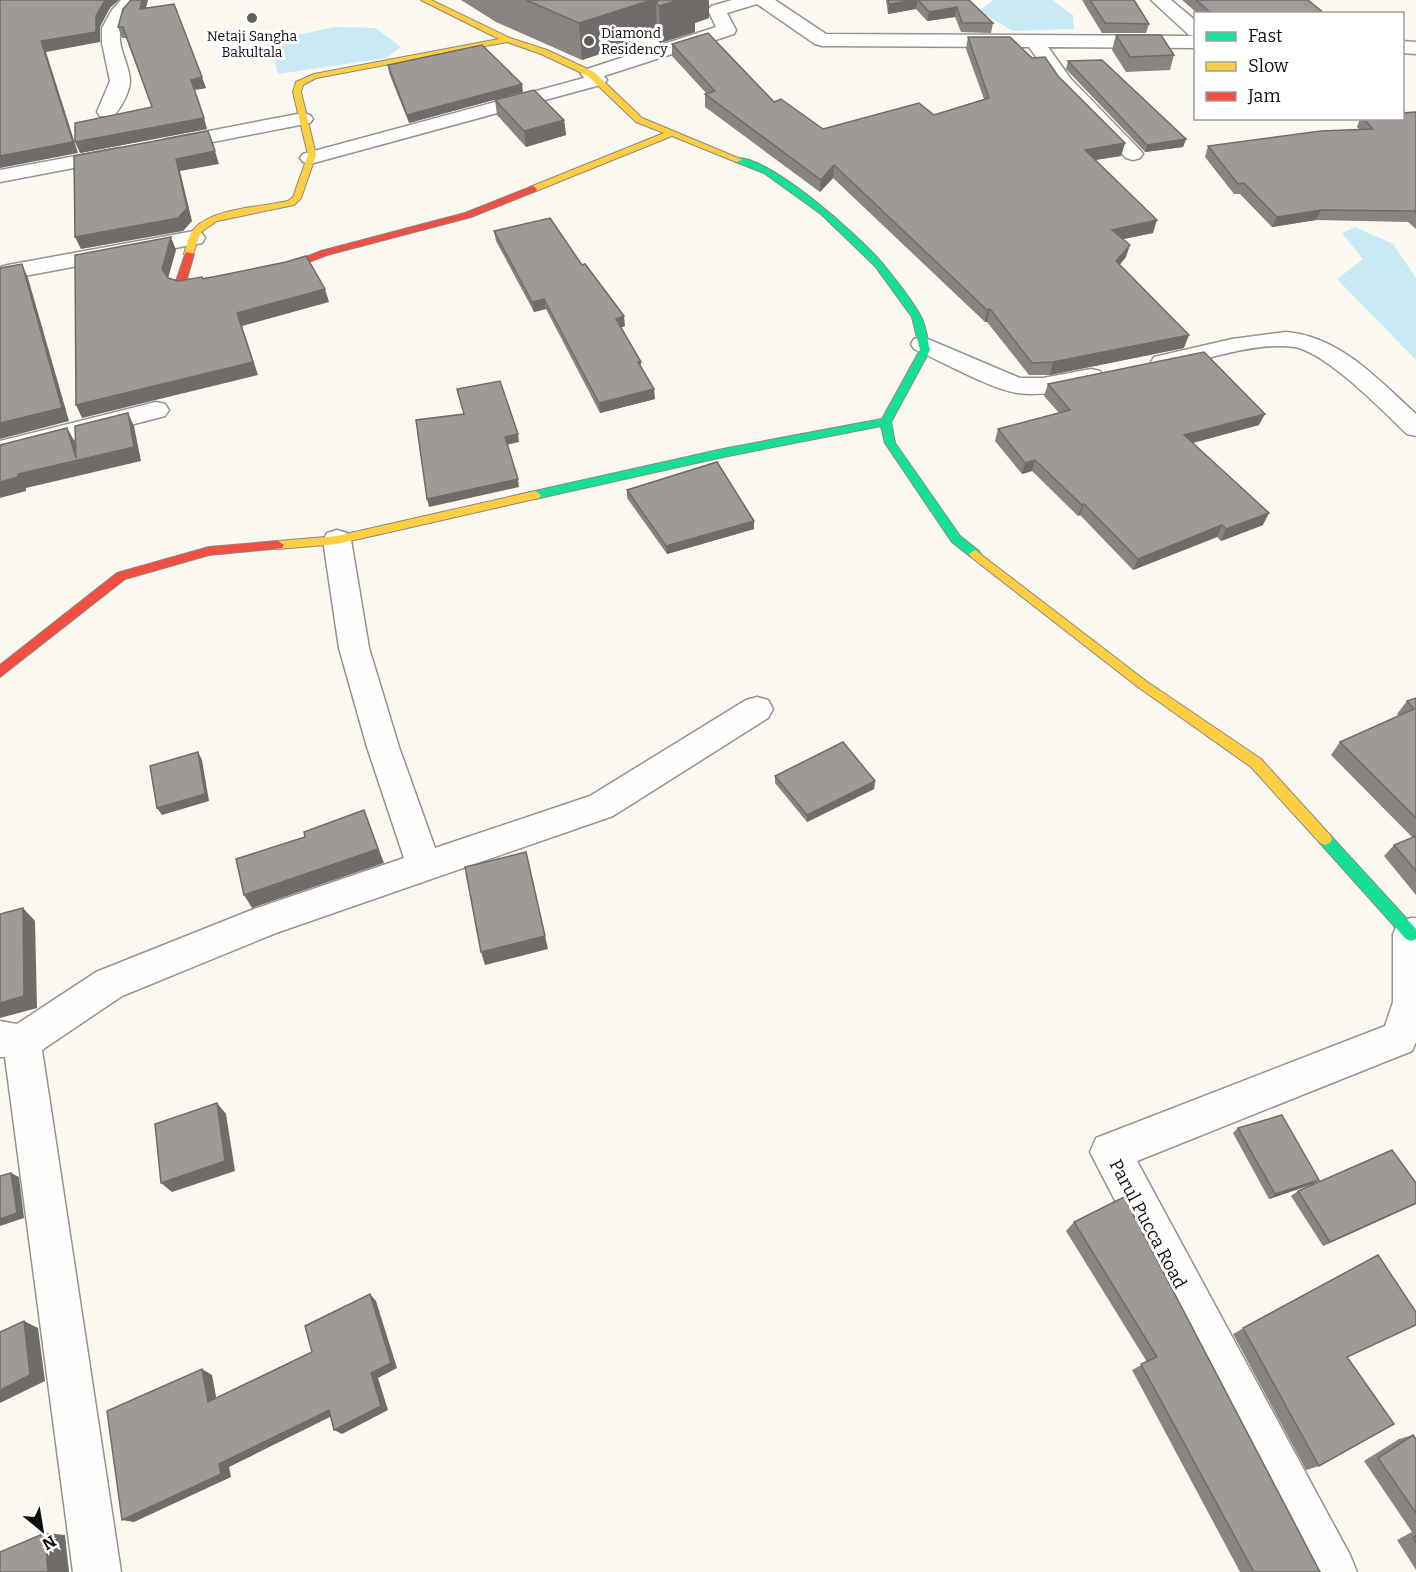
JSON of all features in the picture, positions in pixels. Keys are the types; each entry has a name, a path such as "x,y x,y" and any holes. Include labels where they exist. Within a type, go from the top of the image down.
{"street":[{"path":"107,112 120,81 112,50 110,27 117,13 132,0"},
{"path":"425,0 507,40 544,52 594,77 639,120 767,171 824,212 878,264 917,317 925,350 886,422 890,443 956,539 1142,684 1256,763 1414,934"},
{"path":"763,0 822,40 1194,42"},
{"path":"1160,0 1194,29"},
{"path":"310,158 594,77 727,30 717,10 739,2"},
{"path":"507,40 314,76 299,84 297,93 312,155 297,198 291,203 218,218 204,224 196,232 181,281 183,285 280,268 324,253 468,215 672,133"},
{"path":"1034,41 1064,83 1133,154"},
{"path":"0,176 303,119"},
{"path":"8,272 194,238"},
{"path":"1143,366 1271,340 1298,339 1316,346 1345,367 1416,428"},
{"path":"923,344 1015,385 1028,387 1108,373"},
{"path":"0,450 156,410"},
{"path":"0,672 121,576 209,551 337,540 723,453 886,422"},
{"path":"337,540 354,648 383,747 424,866"},
{"path":"97,1572 11,1040 109,984 267,920 601,806 757,709"},
{"name":"Parul Pucca Road","path":"1333,1572 1110,1152 1399,1038 1412,1002 1414,934"}],"water":[{"path":"993,0 1052,0 1073,15 1074,29 1013,31 979,11"},
{"path":"335,27 376,28 401,47 386,58 278,74 269,41"},
{"path":"1355,227 1393,244 1416,278 1416,360 1337,279 1363,259 1342,233"}],"building":[{"path":"0,0 105,0 96,16 96,32 41,41 73,142 0,156"},
{"path":"131,0 142,0 140,9 174,4 202,77 191,80 204,118 75,142 75,123 152,107 123,27 118,27 123,9"},
{"path":"526,0 652,0 579,23"},
{"path":"659,0 679,0 659,6 656,3"},
{"path":"888,0 916,0 889,4"},
{"path":"918,0 969,0 993,23 962,23 957,7 929,12"},
{"path":"1090,0 1134,0 1149,24 1105,23"},
{"path":"1196,0 1308,0 1323,12 1210,12"},
{"path":"708,33 774,102 781,99 823,129 919,103 934,115 989,98 968,37 1010,37 1032,58 1045,57 1058,76 1125,143 1085,150 1157,220 1112,230 1130,245 1116,261 1189,335 1053,362 1032,363 990,309 987,310 834,165 821,180 705,94 715,91 672,44"},
{"path":"1116,35 1161,35 1174,55 1130,57"},
{"path":"482,45 522,84 407,115 388,65"},
{"path":"1102,60 1186,139 1147,145 1068,61"},
{"path":"534,90 564,120 524,131 495,100"},
{"path":"1416,112 1416,213 1414,211 1321,210 1277,217 1244,183 1238,184 1208,146 1321,131 1373,129 1365,120 1404,120 1404,113"},
{"path":"208,131 215,151 176,159 187,208 178,218 75,237 74,156"},
{"path":"550,218 582,265 585,264 624,316 616,319 654,389 599,403 544,299 532,302 494,231"},
{"path":"171,237 162,269 168,278 178,281 202,277 203,279 306,256 325,289 237,313 253,362 76,405 75,255"},
{"path":"22,264 62,408 0,423 0,268"},
{"path":"1204,352 1265,414 1184,435 1269,513 1226,529 1222,525 1138,559 1084,504 1082,505 1035,460 1025,463 998,429 1070,410 1048,384"},
{"path":"500,381 518,434 505,437 518,479 427,499 416,420 464,414 457,389"},
{"path":"128,413 134,447 18,474 18,477 0,482 0,445 67,428 76,458 75,426"},
{"path":"717,462 754,521 666,546 627,490"},
{"path":"1416,698 1416,818 1340,742 1414,709 1407,701"},
{"path":"843,742 875,781 807,815 775,776"},
{"path":"198,752 205,794 157,808 150,766"},
{"path":"364,810 378,849 244,895 236,859 305,837 304,832"},
{"path":"1416,836 1416,871 1394,845"},
{"path":"526,852 545,936 481,952 465,867"},
{"path":"23,908 24,996 0,1003 0,914"},
{"path":"217,1103 225,1161 161,1183 155,1124"},
{"path":"1282,1115 1319,1180 1275,1194 1238,1128"},
{"path":"1392,1150 1416,1183 1416,1203 1330,1242 1298,1191"},
{"path":"11,1173 17,1213 0,1219 0,1176"},
{"path":"1124,1197 1320,1572 1254,1572 1141,1364 1157,1357 1074,1222"},
{"path":"1378,1255 1416,1312 1416,1325 1347,1357 1394,1424 1319,1466 1243,1328"},
{"path":"370,1294 391,1363 371,1373 381,1406 334,1430 329,1410 219,1464 221,1474 122,1520 107,1411 202,1369 208,1402 312,1352 305,1326"},
{"path":"24,1321 30,1375 0,1390 0,1332"},
{"path":"1413,1435 1416,1439 1416,1513 1378,1458"},
{"path":"45,1533 48,1572 0,1572 0,1552"}],"traffic: fast":[{"path":"739,160 767,171 824,212 878,264 917,317 925,350 886,422 890,443 956,539 975,554"},
{"path":"535,495 723,453 886,422"},
{"path":"1325,839 1411,934"}],"traffic: slow":[{"path":"425,0 507,40 544,52 591,74 639,120 739,160"},
{"path":"189,254 197,231 214,219 291,203 297,198 312,155 297,92 299,84 314,76 507,40"},
{"path":"533,189 672,133"},
{"path":"278,545 337,540 535,495"},
{"path":"975,554 1142,684 1256,763 1325,839"}],"traffic: jam":[{"path":"189,254 181,281 183,285 290,266 324,253 468,215 533,189"},
{"path":"0,672 121,576 209,551 278,545"}],"place":[{"name":"Netaji Sangha Bakultala","path":"252,18"},
{"name":"Diamond Residency","path":"589,41"}]}
